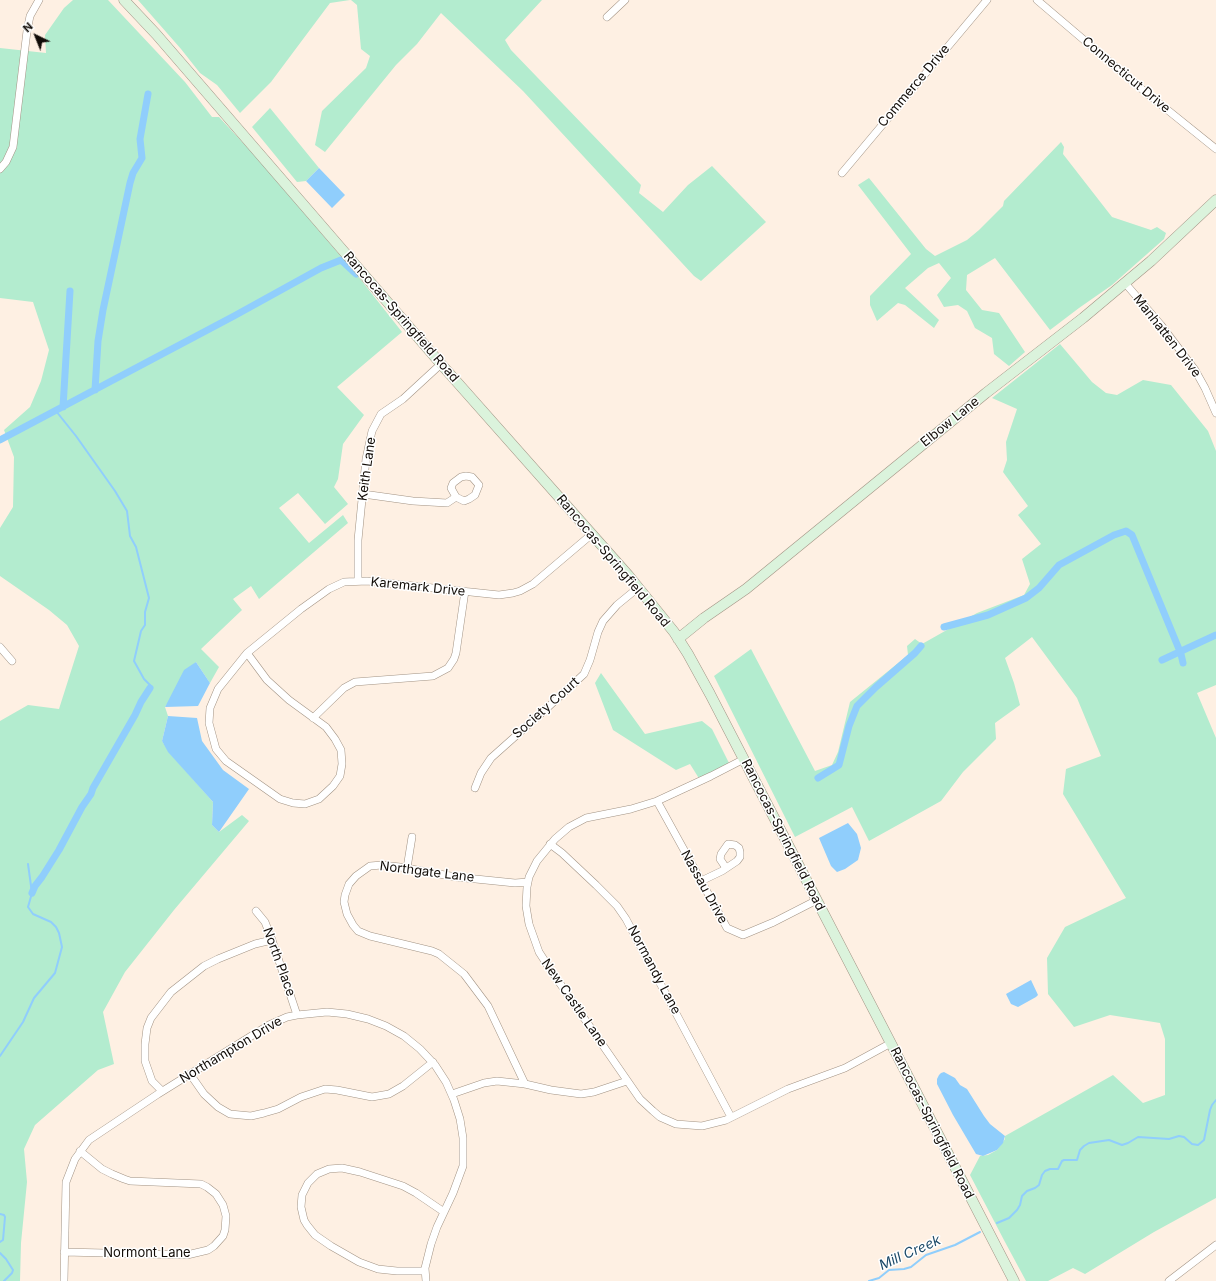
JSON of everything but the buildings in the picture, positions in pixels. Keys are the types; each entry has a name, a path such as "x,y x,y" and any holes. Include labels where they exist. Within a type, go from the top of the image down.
{"main road":[{"name":"Rancocas-Springfield Road","path":"124,0 171,52 441,364 638,587 678,639 710,694 1014,1281"},
{"name":"Elbow Lane","path":"678,639 746,588 986,393 1043,350 1125,283 1216,200"}],"street":[{"path":"0,169 6,162 13,147 27,31 30,16 39,0"},
{"path":"607,17 625,0"},
{"name":"Commerce Drive","path":"842,173 986,0"},
{"name":"Connecticut Drive","path":"1037,0 1132,81 1216,149"},
{"name":"Manhatten Drive","path":"1125,283 1161,325 1192,366 1205,388 1216,413"},
{"name":"Keith Lane","path":"358,581 358,540 367,452 372,431 381,414 403,398 441,364"},
{"path":"363,494 436,503 447,503 456,497"},
{"name":"Karemark Drive","path":"246,654 267,680 288,700 326,727 341,750 342,764 340,776 333,786 319,800 305,804 293,803 280,799 226,761 216,749 209,723 210,708 218,689 246,654 301,609 329,589 344,582 358,581 498,595 520,591 533,584 592,534"},
{"name":"Society Court","path":"475,788 481,773 491,758 584,674 590,660 600,626 606,616 638,587"},
{"path":"313,718 344,688 355,682 433,676 448,668 456,653 465,591"},
{"path":"0,647 12,661"},
{"name":"New Castle Lane","path":"744,759 657,801 635,808 586,818 569,827 550,844 537,861 528,882 526,896 527,915 539,952 640,1099 660,1117 676,1124 702,1126 718,1122 788,1089 845,1068 891,1043"},
{"name":"Nassau Drive","path":"657,801 727,928 743,935 774,922 817,900"},
{"path":"407,868 412,837"},
{"name":"Normandy Lane","path":"550,844 562,853 596,885 617,906 626,918 731,1117"},
{"name":"Northgate Lane","path":"525,1084 488,1006 464,974 439,954 424,948 370,936 358,931 350,920 345,908 345,895 349,884 356,876 370,866 388,865 456,877 515,883 528,882"},
{"path":"701,881 726,868"},
{"name":"North Place","path":"256,911 265,922 297,1015"},
{"path":"162,1091 152,1081 145,1061 144,1044 147,1028 151,1018 171,992 183,981 204,966 255,944 272,940"},
{"name":"Northampton Drive","path":"64,1281 66,1182 75,1159 89,1140 162,1091 269,1025 287,1017 317,1013 337,1013 377,1022 404,1036 433,1062 452,1094 458,1109 462,1128 464,1156 460,1175 431,1244 426,1260 426,1281"},
{"path":"190,1074 208,1099 218,1107 230,1114 251,1116 278,1109 301,1097 325,1089 372,1097 389,1094 404,1086 433,1062"},
{"path":"452,1094 490,1081 505,1081 551,1090 582,1094 594,1092 627,1081"},
{"name":"Normont Lane","path":"64,1252 187,1255 208,1250 223,1236 225,1230 226,1216 223,1205 216,1194 207,1187 201,1184 130,1181 112,1174 80,1152"},
{"path":"425,1271 378,1269 360,1262 331,1246 315,1235 304,1220 301,1208 302,1194 308,1183 317,1174 329,1169 342,1168 360,1172 403,1186 444,1212"},
{"path":"1169,1281 1216,1245"}],"green space":[{"path":"73,0 108,0 185,82 212,117 219,117 257,158 361,280 402,332 337,387 364,415 343,444 338,479 334,487 348,504 325,524 298,493 279,508 309,543 343,515 348,523 259,599 251,586 233,599 242,610 201,649 219,667 210,683 196,662 165,707 168,716 162,741 169,752 213,802 212,825 219,832 242,815 249,821 174,910 125,972 103,1012 114,1064 98,1070 35,1125 24,1149 27,1182 21,1243 20,1281 0,1281 0,721 28,705 59,709 79,646 67,625 49,610 0,576 0,528 13,507 14,457 4,430 30,407 41,381 49,350 33,302 0,298 0,48 46,53 45,35 64,8"},
{"path":"138,0 350,0 330,3 271,82 240,113 217,85 200,73"},
{"path":"351,0 542,0 505,40 511,50 641,185 639,193 663,212 688,185 712,166 766,222 701,281 694,276 523,91 441,13 417,44 396,65 325,152 315,145 322,111 366,68 370,56 361,49 357,5"},
{"path":"270,108 319,168 306,181 297,182 252,127"},
{"path":"1061,142 1064,147 1063,154 1112,217 1151,230 1157,227 1166,233 1164,239 1112,285 1050,330 995,258 967,275 966,290 982,310 999,313 1025,352 1009,366 994,354 992,338 975,328 967,311 958,305 944,307 937,295 951,278 939,263 928,268 905,288 939,320 934,328 905,305 898,303 877,321 870,305 870,296 911,254 858,185 869,178 926,249 935,256 967,240 979,230 1003,206 1004,201"},
{"path":"1060,344 1092,382 1106,393 1117,395 1143,380 1171,385 1208,431 1216,451 1216,685 1197,693 1216,738 1216,1198 1154,1232 1085,1274 1073,1268 1048,1281 1026,1281 970,1175 980,1156 988,1155 997,1150 1005,1139 1005,1136 1113,1075 1143,1103 1165,1095 1165,1039 1160,1023 1110,1015 1074,1027 1048,994 1047,958 1065,927 1126,898 1063,794 1066,769 1101,756 1077,698 1032,637 1005,658 1020,705 995,723 996,739 963,772 941,801 869,841 852,807 795,837 714,676 751,649 815,771 832,765 838,752 850,702 908,655 907,646 915,639 922,644 977,613 1024,595 1030,584 1022,559 1041,544 1018,515 1028,506 1003,472 1007,460 1006,442 1017,409 992,398"},
{"path":"601,673 645,734 702,721 712,729 730,765 700,780 690,764 676,770 613,730 595,683"}],"water":[{"path":"319,168 345,195 332,208 306,181"},
{"path":"196,662 210,683 198,706 165,707 184,670"},
{"path":"168,716 197,718 202,741 223,770 249,789 219,832 212,825 213,802 168,752 162,741"},
{"path":"848,823 857,834 861,848 858,860 845,869 837,872 831,866 819,838"},
{"path":"1031,980 1038,995 1018,1007 1011,1004 1006,994"},
{"path":"944,1072 955,1078 960,1085 967,1089 990,1124 1005,1136 1003,1143 997,1150 983,1156 976,1154 937,1084 939,1075"}],"waterway":[{"path":"95,390 98,341 103,310 130,183 133,173 142,158 140,139 148,94"},
{"path":"0,440 234,316 321,268 341,260 356,274"},
{"path":"63,407 70,291"},
{"path":"56,411 76,436 115,491 127,511 130,536 136,547 149,598 145,612 145,625 141,631 134,661 144,679 150,685 150,688"},
{"path":"944,627 988,615 1026,598 1039,588 1059,565 1114,535 1126,531 1132,535 1181,654 1183,663"},
{"path":"1162,660 1216,635"},
{"path":"818,778 839,765 849,726 857,706 921,646"},
{"path":"32,893 59,850 150,688"},
{"path":"0,1056 23,1022 34,998 55,973 62,947 56,927 51,922 33,914 28,907 32,893 28,864"},
{"name":"Mill Creek","path":"997,1223 1009,1218 1017,1210 1022,1196 1027,1191 1039,1185 1045,1171 1050,1169 1058,1169 1064,1160 1077,1160 1080,1150 1089,1143 1109,1140 1122,1145 1138,1137 1169,1139 1179,1136 1184,1137 1192,1144 1198,1145 1204,1140 1210,1110 1216,1100"},
{"path":"0,1214 4,1215 5,1217 3,1240 0,1242"},
{"name":"Mill Creek","path":"869,1281 879,1278 889,1270 911,1267 926,1255 955,1245 980,1232"},
{"path":"0,1253 13,1270 4,1281"}]}
